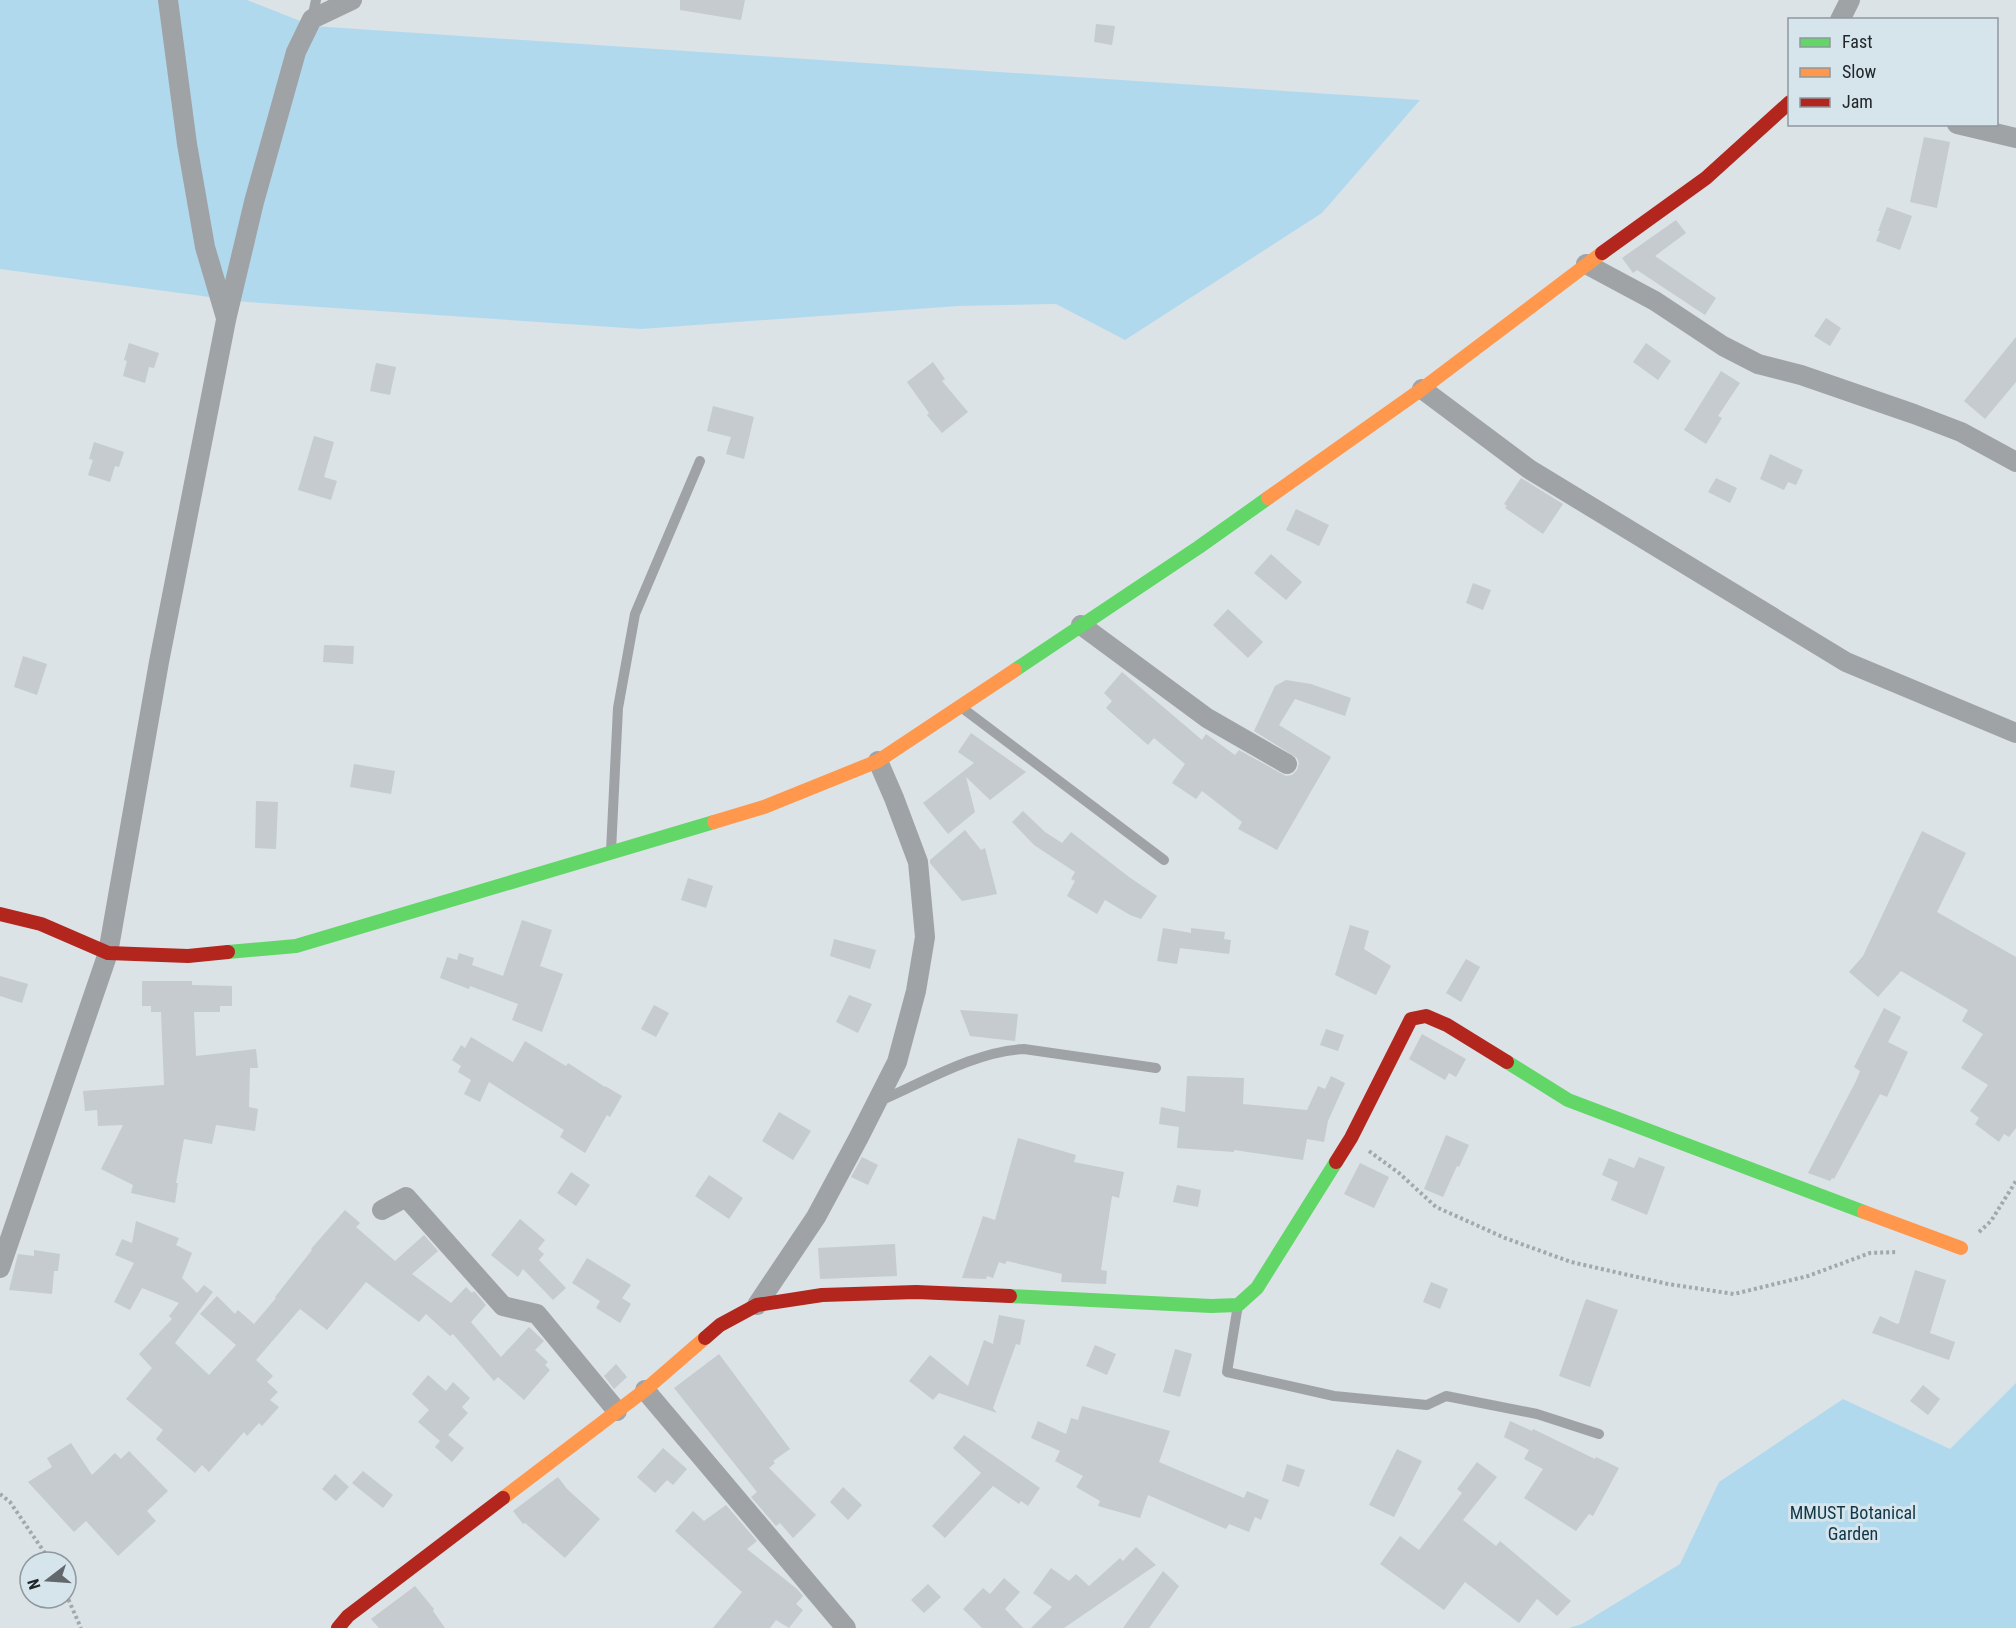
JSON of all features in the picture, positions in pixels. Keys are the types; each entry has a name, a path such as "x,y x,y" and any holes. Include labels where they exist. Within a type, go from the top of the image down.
{"street":[{"path":"168,0 205,247 226,320"},
{"path":"1,1262 108,953 144,742 226,320 260,180 296,51 314,10 352,0"},
{"path":"1841,18 1850,0"},
{"path":"0,914 41,924 108,953 188,956 296,946 764,807 878,761 1199,546 1422,389 1586,264 1706,178 1788,104"},
{"path":"1965,126 2016,138"},
{"path":"1586,264 1655,301 1723,346 1758,364 1801,375 1914,414 1961,432 2016,462"},
{"path":"1422,389 1529,470 1846,662 2016,733"},
{"path":"1081,626 1207,718 1287,764"},
{"path":"757,1305 816,1216 877,1103 897,1062 916,991 925,937 918,862 878,761"},
{"path":"338,1628 348,1616 645,1390 720,1325 757,1305 822,1295 916,1292 1211,1306 1238,1305 1257,1287 1352,1138 1411,1019 1426,1016 1447,1025 1568,1100 1961,1248"},
{"path":"382,1210 406,1197 503,1306 537,1314 617,1411"},
{"path":"645,1390 846,1628"}],"lane":[{"path":"611,854 618,708 635,614 700,461"},
{"path":"961,706 1164,860"},
{"path":"877,1103 985,1055 1004,1050 1024,1049 1156,1068"},
{"path":"1238,1305 1227,1372 1334,1396 1427,1405 1446,1396 1538,1414 1599,1434"}],"path":[{"path":"1352,1138 1399,1173 1436,1208 1505,1238 1570,1262 1668,1284 1734,1294 1808,1276 1870,1253 1904,1251"},
{"path":"1961,1248 1991,1221 2016,1181"},
{"path":"0,1494 10,1502 43,1550"},
{"path":"73,1610 81,1628"}],"green space":[{"path":"0,0 247,0 313,26 1420,100 1322,213 1125,340 1056,304 958,306 641,329 247,302 0,269"},
{"name":"MMUST Botanical Garden","path":"2016,1383 2016,1628 1569,1628 1582,1624 1680,1564 1719,1482 1843,1399 1950,1449"}],"building":[{"path":"680,0 745,0 741,20 680,10"},
{"path":"1096,24 1115,26 1112,45 1094,42"},
{"path":"1924,137 1950,142 1937,208 1910,202"},
{"path":"1887,207 1912,216 1900,250 1876,241"},
{"path":"1676,220 1686,233 1655,256 1716,298 1705,315 1637,270 1633,273 1622,258"},
{"path":"1826,318 1841,328 1830,346 1814,336"},
{"path":"2016,337 2016,382 1985,419 1964,401"},
{"path":"129,343 159,353 154,368 149,367 145,383 123,376 127,361 124,360"},
{"path":"1646,343 1671,361 1658,380 1633,362"},
{"path":"933,362 945,379 942,381 968,412 942,433 927,415 929,413 907,382"},
{"path":"376,363 396,367 390,395 370,391"},
{"path":"1721,371 1740,383 1718,416 1722,418 1706,444 1684,430"},
{"path":"713,406 754,417 744,459 726,454 731,437 707,431"},
{"path":"314,436 334,442 324,477 337,481 331,500 298,490"},
{"path":"94,442 124,452 119,467 115,466 110,482 88,475 93,460 89,459"},
{"path":"1770,454 1803,470 1796,485 1788,482 1784,490 1760,479"},
{"path":"1521,478 1563,504 1543,534 1505,508 1507,506 1504,504"},
{"path":"1716,478 1737,488 1730,503 1708,492"},
{"path":"1296,509 1329,525 1319,546 1286,530"},
{"path":"1271,554 1302,582 1286,600 1254,573"},
{"path":"1473,583 1491,590 1483,610 1466,603"},
{"path":"1228,609 1263,642 1248,658 1213,625"},
{"path":"324,645 354,646 353,664 323,662"},
{"path":"23,656 47,664 37,695 14,687"},
{"path":"1122,672 1202,740 1206,734 1235,755 1239,750 1286,776 1292,775 1297,770 1299,763 1297,758 1254,731 1275,686 1286,680 1311,684 1351,698 1345,716 1295,699 1279,725 1331,757 1277,850 1238,829 1242,822 1202,791 1196,799 1172,783 1185,764 1154,738 1148,745 1106,708 1112,701 1104,693"},
{"path":"971,733 1026,772 990,800 966,777 975,812 948,834 923,803 974,763 958,752"},
{"path":"354,764 395,771 391,794 350,787"},
{"path":"256,801 278,802 276,849 255,848"},
{"path":"1023,811 1045,832 1062,843 1071,832 1157,896 1141,919 1105,900 1097,914 1067,896 1075,881 1071,879 1075,872 1034,845 1012,822"},
{"path":"965,830 981,850 985,848 997,894 962,901 930,863 930,860"},
{"path":"1922,831 1966,853 1937,912 2016,957 2016,1128 2009,1137 2004,1134 1999,1142 1975,1124 1979,1118 1970,1111 1988,1085 1961,1068 1983,1034 1962,1021 1968,1010 1901,971 1878,997 1849,972 1863,956"},
{"path":"688,878 713,886 706,908 681,900"},
{"path":"522,920 552,930 540,966 563,974 542,1032 512,1020 518,1004 470,986 469,989 440,978 447,957 457,960 459,953 474,958 472,965 503,976"},
{"path":"1350,925 1369,931 1364,949 1391,966 1376,995 1335,975"},
{"path":"1163,928 1191,933 1191,928 1225,932 1224,939 1231,940 1229,954 1180,948 1177,964 1157,961"},
{"path":"834,939 876,950 870,969 830,956"},
{"path":"1466,959 1480,967 1461,1002 1446,993"},
{"path":"0,976 28,984 22,1003 0,996"},
{"path":"142,981 192,981 192,985 232,986 232,1006 220,1006 220,1012 194,1012 196,1056 256,1049 258,1068 250,1068 249,1107 258,1109 255,1131 216,1125 212,1144 184,1139 175,1203 131,1193 133,1185 101,1169 123,1125 98,1126 97,1110 85,1111 83,1091 164,1085 161,1012 151,1012 151,1006 142,1006"},
{"path":"849,995 872,1004 858,1033 836,1022"},
{"path":"654,1005 669,1013 656,1037 641,1029"},
{"path":"1884,1008 1901,1017 1888,1042 1908,1052 1887,1097 1880,1094 1834,1179 1830,1181 1808,1173 1856,1081 1860,1071 1854,1067"},
{"path":"960,1010 1018,1014 1015,1041 970,1036"},
{"path":"1326,1029 1344,1035 1338,1051 1320,1045"},
{"path":"1422,1034 1466,1059 1456,1077 1449,1073 1445,1080 1409,1059"},
{"path":"471,1037 513,1062 525,1041 566,1066 568,1063 622,1096 610,1117 607,1115 585,1153 560,1137 564,1130 489,1082 480,1102 464,1094 471,1080 458,1072 461,1066 452,1060 461,1045 465,1048"},
{"path":"1187,1076 1244,1078 1243,1104 1307,1110 1318,1086 1325,1089 1331,1076 1345,1083 1328,1121 1324,1142 1307,1139 1303,1160 1234,1150 1234,1152 1177,1148 1179,1127 1159,1124 1161,1107 1185,1112"},
{"path":"779,1112 811,1131 793,1160 762,1141"},
{"path":"1446,1135 1469,1145 1443,1197 1424,1189"},
{"path":"1018,1138 1076,1155 1074,1162 1124,1172 1119,1198 1112,1196 1101,1270 1107,1271 1106,1284 1061,1282 1062,1274 1007,1261 1005,1264 999,1262 993,1278 987,1276 986,1279 962,1278 983,1216 995,1220"},
{"path":"862,1157 878,1165 868,1185 851,1177"},
{"path":"1639,1157 1665,1167 1647,1215 1611,1200 1618,1182 1602,1175 1609,1158 1634,1168"},
{"path":"1360,1163 1389,1177 1374,1208 1344,1194"},
{"path":"571,1172 590,1185 576,1206 557,1193"},
{"path":"709,1175 743,1198 729,1219 695,1196"},
{"path":"1177,1185 1201,1190 1198,1207 1173,1202"},
{"path":"345,1210 360,1223 356,1227 395,1261 424,1235 438,1251 412,1274 451,1303 466,1287 472,1293 474,1291 486,1305 471,1322 501,1357 529,1327 544,1341 535,1350 548,1362 545,1365 550,1370 524,1400 498,1377 494,1381 453,1334 450,1336 426,1314 419,1322 366,1282 327,1330 300,1309 256,1360 273,1376 267,1382 278,1392 270,1400 279,1407 262,1426 259,1423 247,1436 244,1432 209,1472 202,1465 195,1473 156,1439 163,1430 126,1399 152,1368 139,1354 172,1319 169,1316 179,1303 142,1288 130,1310 114,1302 134,1263 115,1255 122,1239 132,1243 136,1221 179,1238 176,1245 192,1253 182,1278 197,1293 204,1285 213,1292 175,1343 209,1375 236,1345 200,1314 217,1296 235,1314 238,1310 254,1324 311,1249"},
{"path":"520,1219 545,1240 538,1249 544,1254 539,1260 566,1288 553,1300 523,1269 518,1277 491,1255"},
{"path":"895,1244 897,1276 820,1279 818,1248"},
{"path":"34,1250 60,1254 58,1271 54,1271 52,1294 9,1290 18,1254 34,1256"},
{"path":"587,1258 631,1285 622,1298 631,1304 620,1323 596,1308 600,1301 572,1283"},
{"path":"1915,1270 1946,1280 1930,1333 1955,1342 1949,1360 1872,1333 1880,1316 1899,1323"},
{"path":"1431,1282 1448,1289 1440,1309 1423,1302"},
{"path":"1586,1299 1618,1310 1590,1387 1559,1376"},
{"path":"999,1315 1025,1320 1020,1345 1016,1344 993,1408 997,1413 939,1393 933,1400 909,1381 930,1355 968,1386 984,1340 993,1344"},
{"path":"1095,1345 1116,1354 1107,1375 1086,1366"},
{"path":"1175,1349 1192,1354 1180,1397 1163,1392"},
{"path":"719,1354 790,1449 773,1461 775,1463 769,1468 816,1515 793,1538 780,1523 776,1526 751,1497 757,1492 674,1388"},
{"path":"616,1364 627,1377 614,1389 604,1376"},
{"path":"428,1375 446,1391 453,1382 470,1398 462,1407 468,1413 448,1435 464,1448 452,1462 435,1447 440,1441 418,1422 429,1410 412,1394"},
{"path":"1923,1385 1940,1399 1928,1415 1910,1401"},
{"path":"1082,1406 1170,1431 1159,1462 1244,1498 1247,1491 1269,1500 1261,1520 1255,1517 1249,1532 1229,1524 1226,1529 1148,1495 1140,1518 1098,1506 1100,1501 1076,1487 1083,1476 1055,1461 1060,1451 1031,1438 1038,1421 1066,1434 1071,1418 1078,1420"},
{"path":"1510,1421 1619,1468 1593,1516 1589,1514 1576,1531 1524,1498 1543,1469 1524,1459 1529,1450 1504,1437"},
{"path":"964,1435 1040,1488 1028,1506 1021,1501 1019,1504 993,1486 945,1538 932,1526 981,1473 953,1448"},
{"path":"71,1443 92,1475 115,1453 121,1459 129,1451 168,1491 147,1511 156,1521 118,1556 86,1521 74,1532 28,1482 52,1467 47,1458"},
{"path":"663,1448 687,1469 673,1485 667,1480 655,1493 637,1477"},
{"path":"1397,1449 1422,1461 1394,1517 1369,1505"},
{"path":"1477,1462 1497,1477 1463,1520 1496,1546 1500,1541 1571,1601 1557,1616 1537,1599 1519,1623 1465,1582 1444,1610 1380,1564 1400,1536 1419,1550 1462,1493 1457,1489"},
{"path":"1287,1464 1305,1470 1299,1487 1282,1481"},
{"path":"363,1471 393,1495 383,1508 352,1483"},
{"path":"335,1474 349,1487 336,1501 322,1489"},
{"path":"558,1477 567,1489 600,1519 565,1558 525,1523 523,1524 513,1511"},
{"path":"843,1487 862,1505 848,1520 830,1502"},
{"path":"726,1505 757,1541 747,1549 803,1596 796,1604 803,1610 789,1628 776,1620 770,1628 713,1628 742,1592 675,1531 693,1511 704,1521"},
{"path":"1136,1547 1156,1565 1064,1628 1031,1628 1052,1607 1033,1593 1051,1568 1069,1581 1076,1574 1089,1586 1120,1558 1123,1561"},
{"path":"1163,1571 1179,1586 1149,1628 1123,1628"},
{"path":"1004,1578 1020,1592 1005,1609 1023,1628 982,1628 963,1609 983,1588 990,1594"},
{"path":"928,1584 941,1597 924,1613 911,1600"},
{"path":"415,1586 434,1609 433,1611 445,1628 379,1628 371,1619"}],"traffic: fast":[{"path":"1015,670 1268,498"},
{"path":"228,952 296,946 714,822"},
{"path":"1507,1062 1568,1100 1864,1212"},
{"path":"1010,1296 1211,1306 1238,1305 1257,1288 1336,1162"}],"traffic: slow":[{"path":"1268,498 1422,389 1602,253"},
{"path":"714,822 764,807 878,761 1015,670"},
{"path":"1864,1212 1961,1248"},
{"path":"503,1498 645,1390 705,1338"}],"traffic: jam":[{"path":"1602,253 1706,178 1788,104"},
{"path":"0,914 41,924 108,953 188,956 228,952"},
{"path":"1336,1162 1351,1138 1411,1019 1426,1016 1447,1025 1507,1062"},
{"path":"705,1338 720,1325 757,1305 822,1295 916,1292 1010,1296"},
{"path":"338,1628 348,1616 503,1498"}]}
